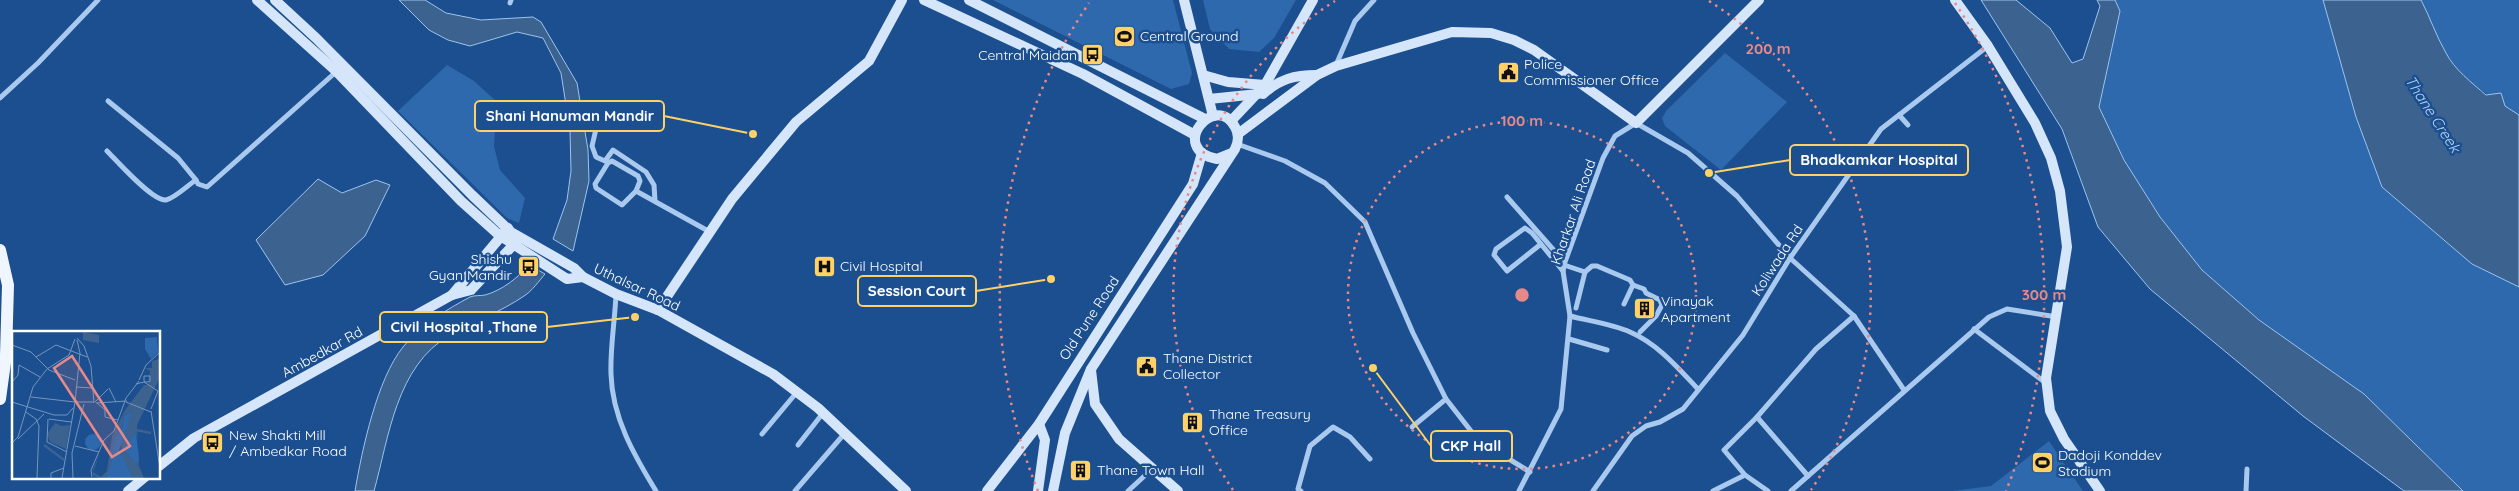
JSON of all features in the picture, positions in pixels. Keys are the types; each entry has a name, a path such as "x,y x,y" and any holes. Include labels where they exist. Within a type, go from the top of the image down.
{"main road":[{"name":"Uthalsar Road","path":"258,0 300,39 340,68 402,132 461,201 567,279 583,277 616,294 658,310 773,374 823,413 906,491"},
{"path":"275,0 308,30 340,68"},
{"path":"658,310 732,199 796,122 869,61 902,0"},
{"path":"924,0 1083,74 1195,135"},
{"path":"969,0 1209,117 1222,116 1232,123 1236,144 1091,369 1064,433 1054,491"},
{"path":"1184,0 1209,99 1209,117"},
{"path":"1232,123 1265,85 1313,0"},
{"path":"1209,117 1198,126 1195,135 1198,148 1202,153 1217,159 1317,76 1336,66 1452,32 1491,33 1514,40 1534,50 1636,123 1759,0"},
{"path":"1955,0 1988,46 2035,123 2051,158 2060,191 2067,247 2047,385 2050,411 2064,439 2100,491"},
{"path":"300,39 308,30"},
{"path":"1273,72 1283,79"},
{"path":"1203,75 1228,82 1265,85"},
{"path":"1232,123 1283,79 1298,75 1317,76"},
{"path":"1209,99 1258,94"},
{"name":"Old Pune Road","path":"987,491 1039,424 1193,184 1202,153"},
{"name":"Ambedkar Rd","path":"160,465 194,438 452,295 504,232"},
{"path":"452,295 471,290 517,241"},
{"path":"0,250 8,285 6,355 0,400"},
{"path":"0,343 6,355"},
{"path":"1091,369 1094,404 1119,439 1178,491"},
{"path":"1038,491 1045,440 1039,424"},
{"path":"128,491 144,478"}],"street":[{"path":"0,98 38,64 98,0"},
{"path":"1336,66 1355,21 1374,0"},
{"name":"Koliwada Rd","path":"1593,491 1632,436 1646,426 1660,422 1683,409 1743,335 1790,258 1881,129 1988,46"},
{"path":"108,101 178,158 198,184 207,187 340,68"},
{"path":"1899,115 1908,125"},
{"path":"1636,123 1688,153 1737,196 1790,258 1854,316 1904,390"},
{"name":"Kharkar Ali Road","path":"1519,491 1561,409 1570,316 1564,265 1603,158 1615,136 1636,123"},
{"path":"596,129 592,146 596,157 605,161 614,147 646,172 654,185 655,201"},
{"path":"1236,144 1285,161 1325,183 1365,222 1413,333 1446,399 1478,440 1530,472"},
{"path":"107,151 149,192 161,199 168,200 196,180"},
{"path":"612,161 638,176 640,180 636,191 622,205 596,188 595,184 608,162 612,161"},
{"path":"636,191 710,232"},
{"path":"1507,197 1558,255 1564,265"},
{"path":"1541,244 1507,271 1494,256 1496,249 1525,228 1564,265 1585,272"},
{"path":"1576,308 1585,272 1592,266 1597,266 1630,280 1633,285 1660,300 1662,304 1656,316 1640,332"},
{"path":"1624,304 1633,285"},
{"path":"616,294 610,373 613,396 630,447 656,491"},
{"path":"1791,491 1988,317 2007,309 2056,317"},
{"path":"1570,316 1628,331 1641,337 1676,366 1698,390"},
{"path":"1768,491 1744,475 1724,450 1757,417 1816,348 1854,316"},
{"path":"1974,329 2047,385"},
{"path":"1569,339 1607,350"},
{"path":"762,434 797,392"},
{"path":"1412,426 1446,399"},
{"path":"798,445 823,413"},
{"path":"1757,417 1808,476"},
{"path":"1301,491 1298,488 1310,446 1333,427 1350,437 1370,459"},
{"path":"795,491 845,433"},
{"path":"1128,491 1153,468"},
{"path":"2246,491 2247,469"},
{"path":"1713,491 1744,475"}],"shaded area":[{"name":"Central Ground","path":"993,0 1173,0 1192,73 1189,84 1171,89"},
{"path":"1203,0 1296,0 1274,38 1259,52 1229,49 1210,29"},
{"path":"2115,0 2323,0 2356,117 2382,187 2472,264 2519,287 2519,491 2463,491 2364,394 2259,320 2202,270 2160,217 2124,160 2099,107 2120,11"},
{"path":"2421,0 2519,0 2519,115 2469,81 2460,72 2442,47"},
{"path":"1725,53 1787,102 1721,170 1665,126 1662,118 1666,111"},
{"path":"447,65 474,81 497,102 494,146 500,170 525,198 519,223 507,218 398,111"},
{"name":"Dadoji Konddev Stadium","path":"2049,441 2083,491 1952,491 1991,486"}],"water":[{"path":"399,0 425,0 446,13 481,20 533,17 541,22 577,83 588,150 589,181 573,251 553,239 567,200 571,171 570,131 561,73 543,38 517,32 470,46 448,40 429,30"},
{"path":"1981,0 2016,0 2050,28 2072,63 2083,59 2100,6 2097,0 2115,0 2120,11 2099,107 2124,160 2160,217 2202,270 2259,320 2364,394 2463,491 2404,491 2303,416 2150,289 2098,227 2062,129"},
{"name":"Thane Creek","path":"2323,0 2421,0 2442,47 2454,65 2486,95 2501,93 2505,106 2519,115 2519,287 2472,264 2382,187 2356,117"},
{"path":"318,179 342,193 376,180 390,185 365,236 323,275 285,285 256,240"},
{"path":"529,265 545,274 530,291 506,307 450,335 432,348 417,365 397,404 374,491 355,491 366,436 378,396 394,361 403,347 417,332 443,313 470,297 485,295 503,287 515,279"}],"place":[{"name":"Central Ground","path":"1124,36"},
{"name":"Central Maidan","path":"1093,55"},
{"name":"Police Commissioner Office","path":"1508,72"},
{"name":"Shani Hanuman Mandir","path":"753,134"},
{"name":"Bhadkamkar Hospital","path":"1709,173"},
{"name":"Civil Hospital","path":"824,266"},
{"name":"Shishu Gyan Mandir","path":"528,267"},
{"name":"Session Court","path":"1051,279"},
{"name":"Vinayak Apartment","path":"1645,309"},
{"name":"Civil Hospital ,Thane","path":"635,317"},
{"name":"Thane District Collector","path":"1147,366"},
{"name":"CKP Hall","path":"1373,368"},
{"name":"Thane Treasury Office","path":"1193,422"},
{"name":"New Shakti Mill / Ambedkar Road","path":"213,443"},
{"name":"Dadoji Konddev Stadium","path":"2042,463"},
{"name":"Thane Town Hall","path":"1081,470"}]}
